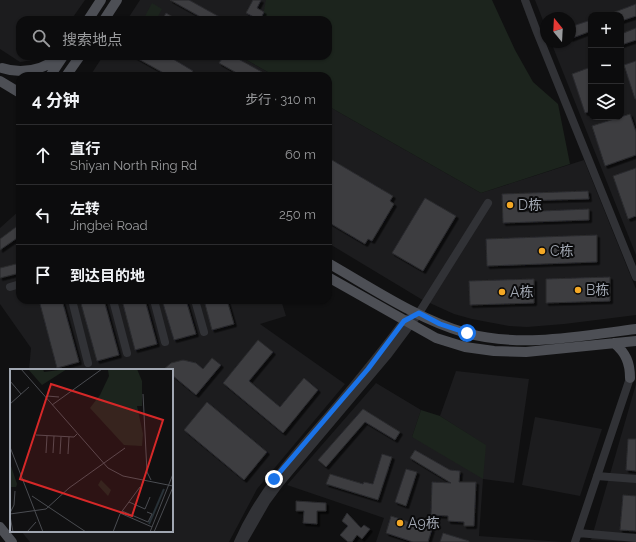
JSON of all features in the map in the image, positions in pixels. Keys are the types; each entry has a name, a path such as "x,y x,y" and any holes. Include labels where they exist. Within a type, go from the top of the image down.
{"main road":[{"path":"91,16 101,0"},
{"path":"107,16 117,0"},
{"path":"1,67 12,71 24,72 43,67 55,60"},
{"path":"52,72 60,60"},
{"path":"71,72 78,60"},
{"path":"1,67 16,76"},
{"path":"0,81 16,91"},
{"path":"332,265 395,301 440,324 467,333 504,338 555,339 636,329"},
{"path":"332,279 436,338 465,347 494,351 526,352 636,341"},
{"path":"614,343 620,349 628,362 630,378"},
{"path":"630,378 636,367"},
{"path":"0,527 12,542"}],"street":[{"path":"525,0 636,277"},
{"path":"238,542 254,508 274,479 407,323 419,313 488,203"},
{"path":"10,287 16,285"},
{"path":"73,304 88,363"},
{"path":"114,304 127,353"},
{"path":"155,304 166,342"},
{"path":"196,304 204,332"},
{"path":"243,542 266,502 280,482 388,356 407,323"},
{"path":"575,542 630,378"},
{"path":"597,476 636,479"},
{"path":"578,533 636,538"}],"shaded area":[{"path":"0,0 85,0 74,16 16,16 16,59 0,49"},
{"path":"140,0 267,0 263,16 130,16"},
{"path":"266,0 492,0 515,50 533,82 558,104 570,164 481,193 332,108 332,72 268,72 247,60 332,60 332,16 263,16"},
{"path":"535,0 636,0 636,255 553,48 576,48 576,12 540,13"},
{"path":"152,3 162,9 158,16 145,16"},
{"path":"17,60 33,60 20,62"},
{"path":"100,60 247,60 268,72 93,72"},
{"path":"332,108 481,193 584,160 636,289 636,315 564,324 527,327 509,326 454,314 421,299 332,245"},
{"path":"16,214 16,304 282,304 286,316 260,324 345,384 257,489 229,542 30,542 22,532 173,532 173,369 29,369 31,348 0,304 0,228"},
{"path":"456,371 529,379 514,483 483,479 479,536 562,542 376,542 384,518 287,485 376,383 421,410 412,437 485,445 440,416"},
{"path":"636,384 636,542 591,540"},
{"path":"421,410 440,416 486,445 483,479 412,437"},
{"path":"535,417 602,429 580,496 522,485"}],"building":[{"path":"170,0 189,0 218,16 199,16"},
{"path":"253,0 261,0 257,8 264,12 262,16 252,16 246,13"},
{"path":"636,4 636,16 624,20 624,12 615,12"},
{"path":"166,13 171,16 164,16"},
{"path":"588,21 588,32 576,37 576,25"},
{"path":"636,28 636,40 624,44 624,33"},
{"path":"140,60 175,60 193,71 192,72 162,72"},
{"path":"221,60 240,60 262,72 235,72 219,63"},
{"path":"636,61 636,99 635,99 624,65"},
{"path":"588,68 588,112 585,113 572,74"},
{"path":"630,114 636,132 636,155 605,166 592,126 611,120 624,120 624,116"},
{"path":"332,160 393,196 390,201 394,204 372,241 368,239 365,244 332,224"},
{"path":"636,168 636,216 628,219 613,176"},
{"name":"D栋","path":"588,191 589,199 518,201 518,212 589,209 589,220 503,223 502,194"},
{"path":"425,198 456,216 423,271 392,253"},
{"path":"16,227 16,239 0,250 0,239"},
{"name":"C栋","path":"597,235 597,262 487,266 486,239"},
{"path":"16,264 16,274 0,278 0,268"},
{"name":"B栋","path":"610,277 610,301 546,303 546,279"},
{"name":"A栋","path":"534,279 534,303 470,305 469,281"},
{"path":"40,304 63,304 79,362 57,368"},
{"path":"81,304 105,304 119,355 97,361"},
{"path":"123,304 146,304 157,344 135,350"},
{"path":"163,304 187,304 196,334 174,340"},
{"path":"205,304 228,304 234,324 212,330"},
{"path":"258,340 273,352 249,381 280,407 304,378 318,390 283,433 223,383"},
{"path":"212,358 221,365 196,395 173,376 173,369 164,369 171,363 183,360 196,363 203,369"},
{"path":"207,402 267,452 244,480 184,430"},
{"path":"363,409 400,432 395,440 365,422 326,467 318,460"},
{"path":"628,439 636,439 636,471 626,470"},
{"path":"415,450 450,470 460,471 459,482 476,482 474,526 464,526 464,522 448,521 448,516 431,515 432,482 451,483 410,458"},
{"path":"382,454 392,457 378,500 326,484 330,474 363,484 364,482 373,484"},
{"path":"406,469 417,472 406,506 395,502"},
{"path":"623,495 636,496 636,531 620,530"},
{"path":"296,501 326,503 326,511 317,511 317,524 303,523 304,511 296,511"},
{"path":"347,513 361,528 364,525 370,529 362,539 357,535 352,542 348,542 340,535 348,526 342,521"},
{"name":"A9栋","path":"391,516 432,529 428,542 413,542 386,533"},
{"path":"443,533 469,541 469,542 440,542"}],"place":[{"name":"D栋","path":"510,205"},
{"name":"C栋","path":"542,251"},
{"name":"B栋","path":"578,290"},
{"name":"A栋","path":"502,292"},
{"name":"A9栋","path":"400,523"}],"route":[{"path":"274,479 368,369 404,321 419,313 440,324 467,333"}]}
